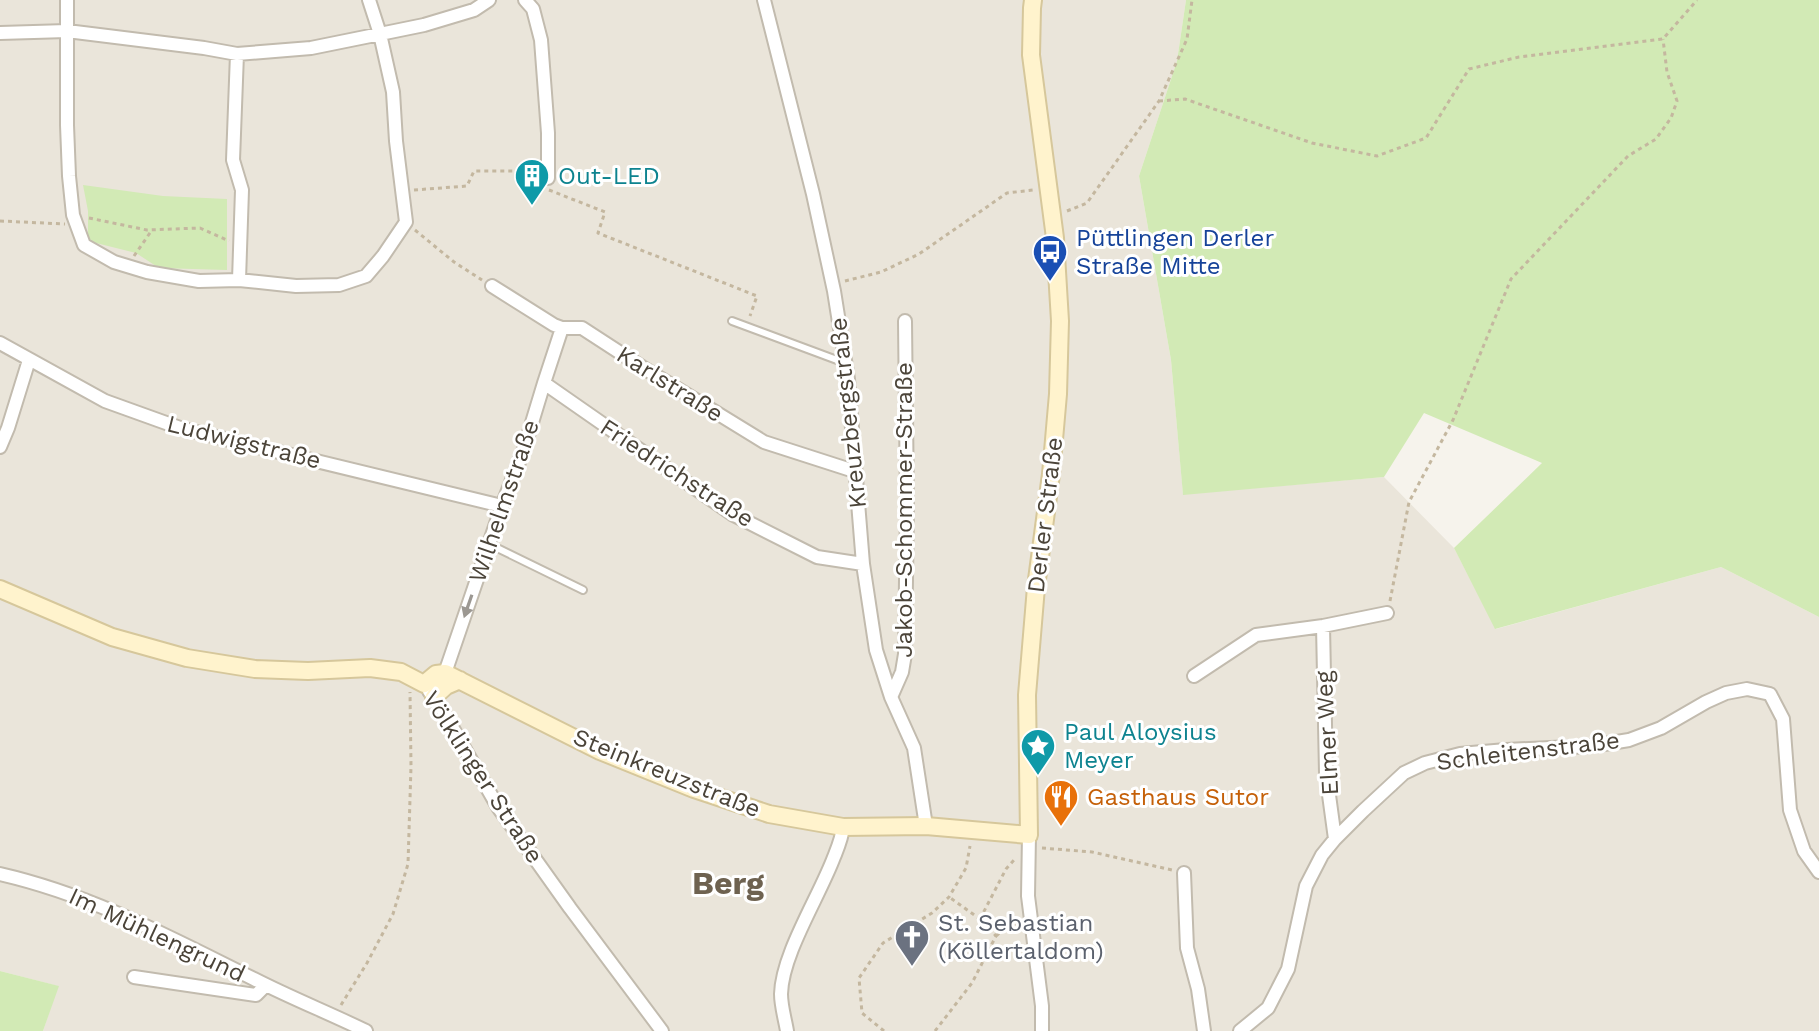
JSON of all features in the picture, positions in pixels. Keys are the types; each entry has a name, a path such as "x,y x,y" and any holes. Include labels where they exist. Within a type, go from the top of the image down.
{"street":[{"path":"67,0 67,125 75,220 84,245 114,262 199,281 239,280 296,286 339,285 366,276 406,222 393,92 369,0"},
{"path":"0,33 67,31 237,54 311,48 424,25 474,10 489,0"},
{"path":"525,0 533,9 541,40 548,175"},
{"name":"Kreuzbergstraße","path":"764,0 833,284 845,363 863,564 876,650 891,697 914,748 926,826"},
{"name":"Derler Straße","path":"1033,0 1031,55 1049,188 1060,321 1051,474 1036,587 1027,695 1028,896 1042,1006 1042,1031"},
{"path":"237,54 233,160 242,190 239,280"},
{"name":"Karlstraße","path":"492,286 554,325 582,328 764,442 854,471"},
{"name":"Jakob-Schommer-Straße","path":"891,697 902,672 905,654 905,321"},
{"name":"Wilhelmstraße","path":"453,676 489,544 524,449 562,328"},
{"name":"Ludwigstraße","path":"0,343 105,401 180,428 502,506"},
{"path":"0,447 29,360"},
{"name":"Friedrichstraße","path":"544,383 732,514 817,557 863,564"},
{"name":"Völklinger Straße","path":"0,589 112,637 187,658 255,669 308,671 370,668 401,672 424,686 498,807 662,1031"},
{"path":"1194,676 1256,635 1387,613"},
{"name":"Elmer Weg","path":"1323,626 1326,773 1335,839"},
{"path":"424,686 446,686 453,676"},
{"name":"Steinkreuzstraße","path":"453,676 600,751 694,789 769,814 843,827 926,826 973,830 1029,841"},
{"name":"Schleitenstraße","path":"1240,1031 1268,1008 1288,969 1306,886 1322,855 1404,773 1425,763 1460,754 1592,746 1629,740 1661,728 1726,693 1747,689 1770,694 1783,719 1790,810 1804,851 1819,872"},
{"path":"787,1031 781,997 783,977 793,948 825,882 843,827"},
{"path":"1184,873 1187,948 1198,989 1204,1031"},
{"name":"Im Mühlengrund","path":"0,874 40,883 129,917 366,1031"},
{"name":"Im Mühlengrund","path":"134,977 256,995 266,985"}],"lane":[{"path":"732,321 845,363"},
{"path":"489,544 583,590"}],"path":[{"path":"1052,217 1087,203 1159,101 1187,39 1192,0"},
{"path":"1159,101 1185,99 1312,143 1377,156 1426,138 1469,69 1519,57 1663,39 1697,0"},
{"path":"1387,613 1409,502 1453,420 1511,279 1628,156 1656,139 1671,118 1677,101 1667,72 1663,39"},
{"path":"403,191 467,186 474,171 548,175 549,191 605,212 598,233 757,296 746,327"},
{"path":"833,284 881,272 919,254 1007,193 1049,188"},
{"path":"0,221 75,220 152,230 200,228 240,246"},
{"path":"406,222 454,262 492,286"},
{"path":"127,266 152,230"},
{"path":"334,1016 393,914 408,864 410,689 424,686"},
{"path":"884,1031 862,1013 859,978 883,943 932,913 949,897 966,868 973,830"},
{"path":"1029,841 1184,873"},
{"path":"980,919 1012,861"},
{"path":"949,897 980,919 996,936"},
{"path":"935,1031 972,983 996,936 1010,924"}],"shaded area":[{"path":"0,0 1186,0 1177,61 1139,176 1171,360 1183,494 1384,477 1454,548 1496,629 1721,567 1819,617 1819,1031 43,1031 58,986 0,971"}],"green space":[{"path":"1186,0 1819,0 1819,617 1721,567 1495,629 1454,548 1542,463 1424,413 1384,477 1183,495 1171,360 1139,176 1177,61"},
{"path":"83,185 163,196 227,199 227,270 159,268 136,253 88,241 88,211"},
{"path":"0,971 59,986 43,1031 0,1031"}],"place":[{"name":"Out-LED","path":"532,207"},
{"name":"Püttlingen Derler Straße Mitte","path":"1050,283"},
{"name":"Paul Aloysius Meyer","path":"1038,777"},
{"name":"Gasthaus Sutor","path":"1061,828"},
{"name":"St. Sebastian (Köllertaldom)","path":"912,968"}],"district":[{"name":"Berg","path":"728,883"}]}
